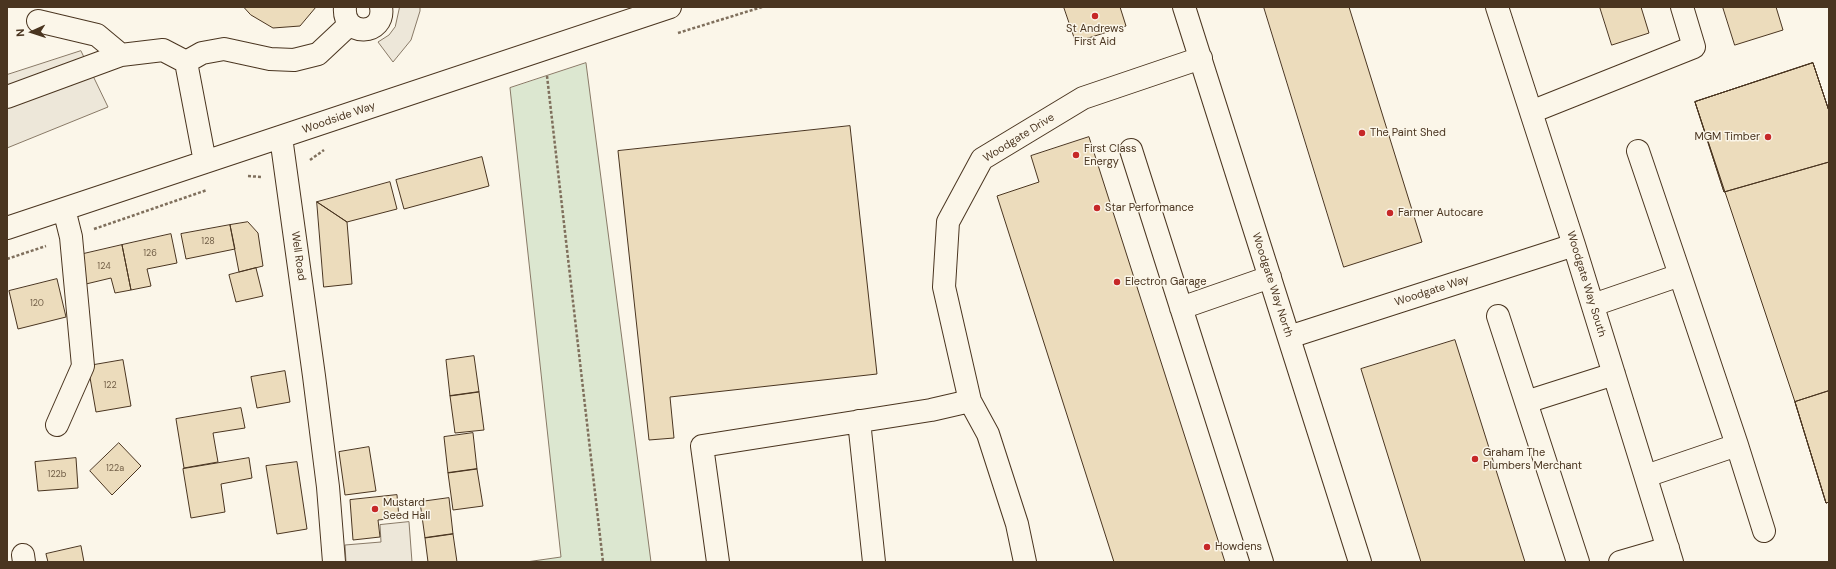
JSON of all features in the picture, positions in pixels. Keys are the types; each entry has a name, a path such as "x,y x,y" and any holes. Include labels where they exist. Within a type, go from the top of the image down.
{"street":[{"path":"186,62 202,53 224,49 270,59 294,60 318,54 348,16 362,30 374,26 379,22 381,7"},
{"name":"Woodside Way","path":"7,228 670,7"},
{"name":"Woodgate Way North","path":"1184,7 1360,562"},
{"name":"Woodgate Way South","path":"1497,7 1593,305 1670,555"},
{"path":"1531,112 1694,47 1682,7"},
{"path":"38,21 97,35 121,55"},
{"path":"7,97 121,55 163,50 186,62"},
{"name":"Woodgate Drive","path":"1025,562 1017,524 988,434 970,401 944,287 948,222 982,159 1083,98 1201,58"},
{"path":"186,62 205,162"},
{"name":"Well Road","path":"281,137 320,421 328,488 334,562"},
{"path":"1131,150 1262,562"},
{"path":"1638,151 1737,445 1764,531"},
{"path":"57,425 83,366 71,237 64,209"},
{"name":"Woodgate Way","path":"1289,337 1574,245"},
{"path":"1593,305 1680,275"},
{"path":"1181,308 1270,277"},
{"path":"1498,316 1578,562"},
{"path":"1526,402 1614,374"},
{"path":"718,562 702,446 931,410 970,401"},
{"path":"859,421 874,562"},
{"path":"1646,476 1737,445"},
{"path":"1620,562 1670,555"}],"path":[{"path":"547,76 603,562"}],"green space":[{"path":"586,63 651,562 526,562 561,557 510,88"}],"shaded area":[{"path":"400,7 420,7 420,11 411,40 393,62 378,42 389,35 395,27"},
{"path":"81,51 108,107 7,148 7,75"},
{"path":"409,522 412,562 346,562 345,545 381,542 380,525"}],"building":[{"path":"244,7 316,7 300,26 273,28 251,15"},
{"name":"St Andrews First Aid","path":"1064,7 1120,7 1126,26 1076,42"},
{"path":"1264,7 1349,7 1422,242 1344,267"},
{"path":"1600,7 1641,7 1649,33 1612,45"},
{"path":"1723,7 1776,7 1783,30 1735,45"},
{"name":"MGM Timber","path":"1813,63 1829,111 1829,162 1724,192 1695,102"},
{"path":"1813,63 1829,111 1829,502 1826,503 1795,402 1695,102"},
{"name":"MGM Timber","path":"1813,63 1829,111 1829,162 1724,192 1695,102"},
{"path":"850,126 877,374 670,397 674,438 649,440 618,151"},
{"path":"1089,137 1225,562 1114,562 997,196 1039,182 1031,156"},
{"path":"482,157 489,186 404,209 396,180"},
{"path":"390,182 397,209 347,222 317,202"},
{"path":"317,202 347,222 352,284 324,287"},
{"path":"248,222 258,233 263,266 239,272 230,225"},
{"path":"230,225 235,249 186,259 181,234"},
{"path":"171,234 177,263 147,269 151,286 131,290 122,245"},
{"path":"122,245 131,290 115,293 111,278 86,284 79,255"},
{"path":"256,268 263,296 236,302 229,275"},
{"path":"57,279 66,317 18,329 9,291"},
{"path":"1455,340 1525,562 1421,562 1361,369"},
{"path":"474,356 479,392 450,396 446,360"},
{"path":"123,360 131,406 96,412 88,366"},
{"path":"285,371 290,402 257,408 251,377"},
{"path":"1829,391 1829,502 1826,503 1795,402"},
{"path":"1829,391 1829,502 1826,503 1795,402"},
{"path":"479,392 484,430 455,433 450,396"},
{"path":"241,408 245,428 213,433 218,462 184,468 176,419"},
{"path":"473,433 477,469 448,473 444,437"},
{"path":"119,443 141,466 112,495 90,471"},
{"path":"369,447 376,491 345,495 339,452"},
{"path":"76,458 78,488 38,491 35,462"},
{"path":"249,458 252,478 221,484 225,512 191,518 183,469"},
{"path":"297,462 307,529 277,534 266,466"},
{"path":"477,469 483,506 453,510 448,473"},
{"name":"Mustard Seed Hall","path":"397,495 399,518 378,520 380,537 353,540 350,500"},
{"path":"449,498 453,534 425,538 420,502"},
{"path":"453,534 457,562 428,562 425,538"},
{"path":"81,546 84,562 48,562 46,554"}],"place":[{"name":"St Andrews First Aid","path":"1095,16"},
{"name":"The Paint Shed","path":"1362,133"},
{"name":"MGM Timber","path":"1768,137"},
{"name":"First Class Energy","path":"1076,155"},
{"name":"Star Performance","path":"1097,208"},
{"name":"Farmer Autocare","path":"1390,213"},
{"name":"Electron Garage","path":"1117,282"},
{"name":"Graham The Plumbers Merchant","path":"1475,459"},
{"name":"Mustard Seed Hall","path":"375,509"},
{"name":"Howdens","path":"1207,547"}]}
